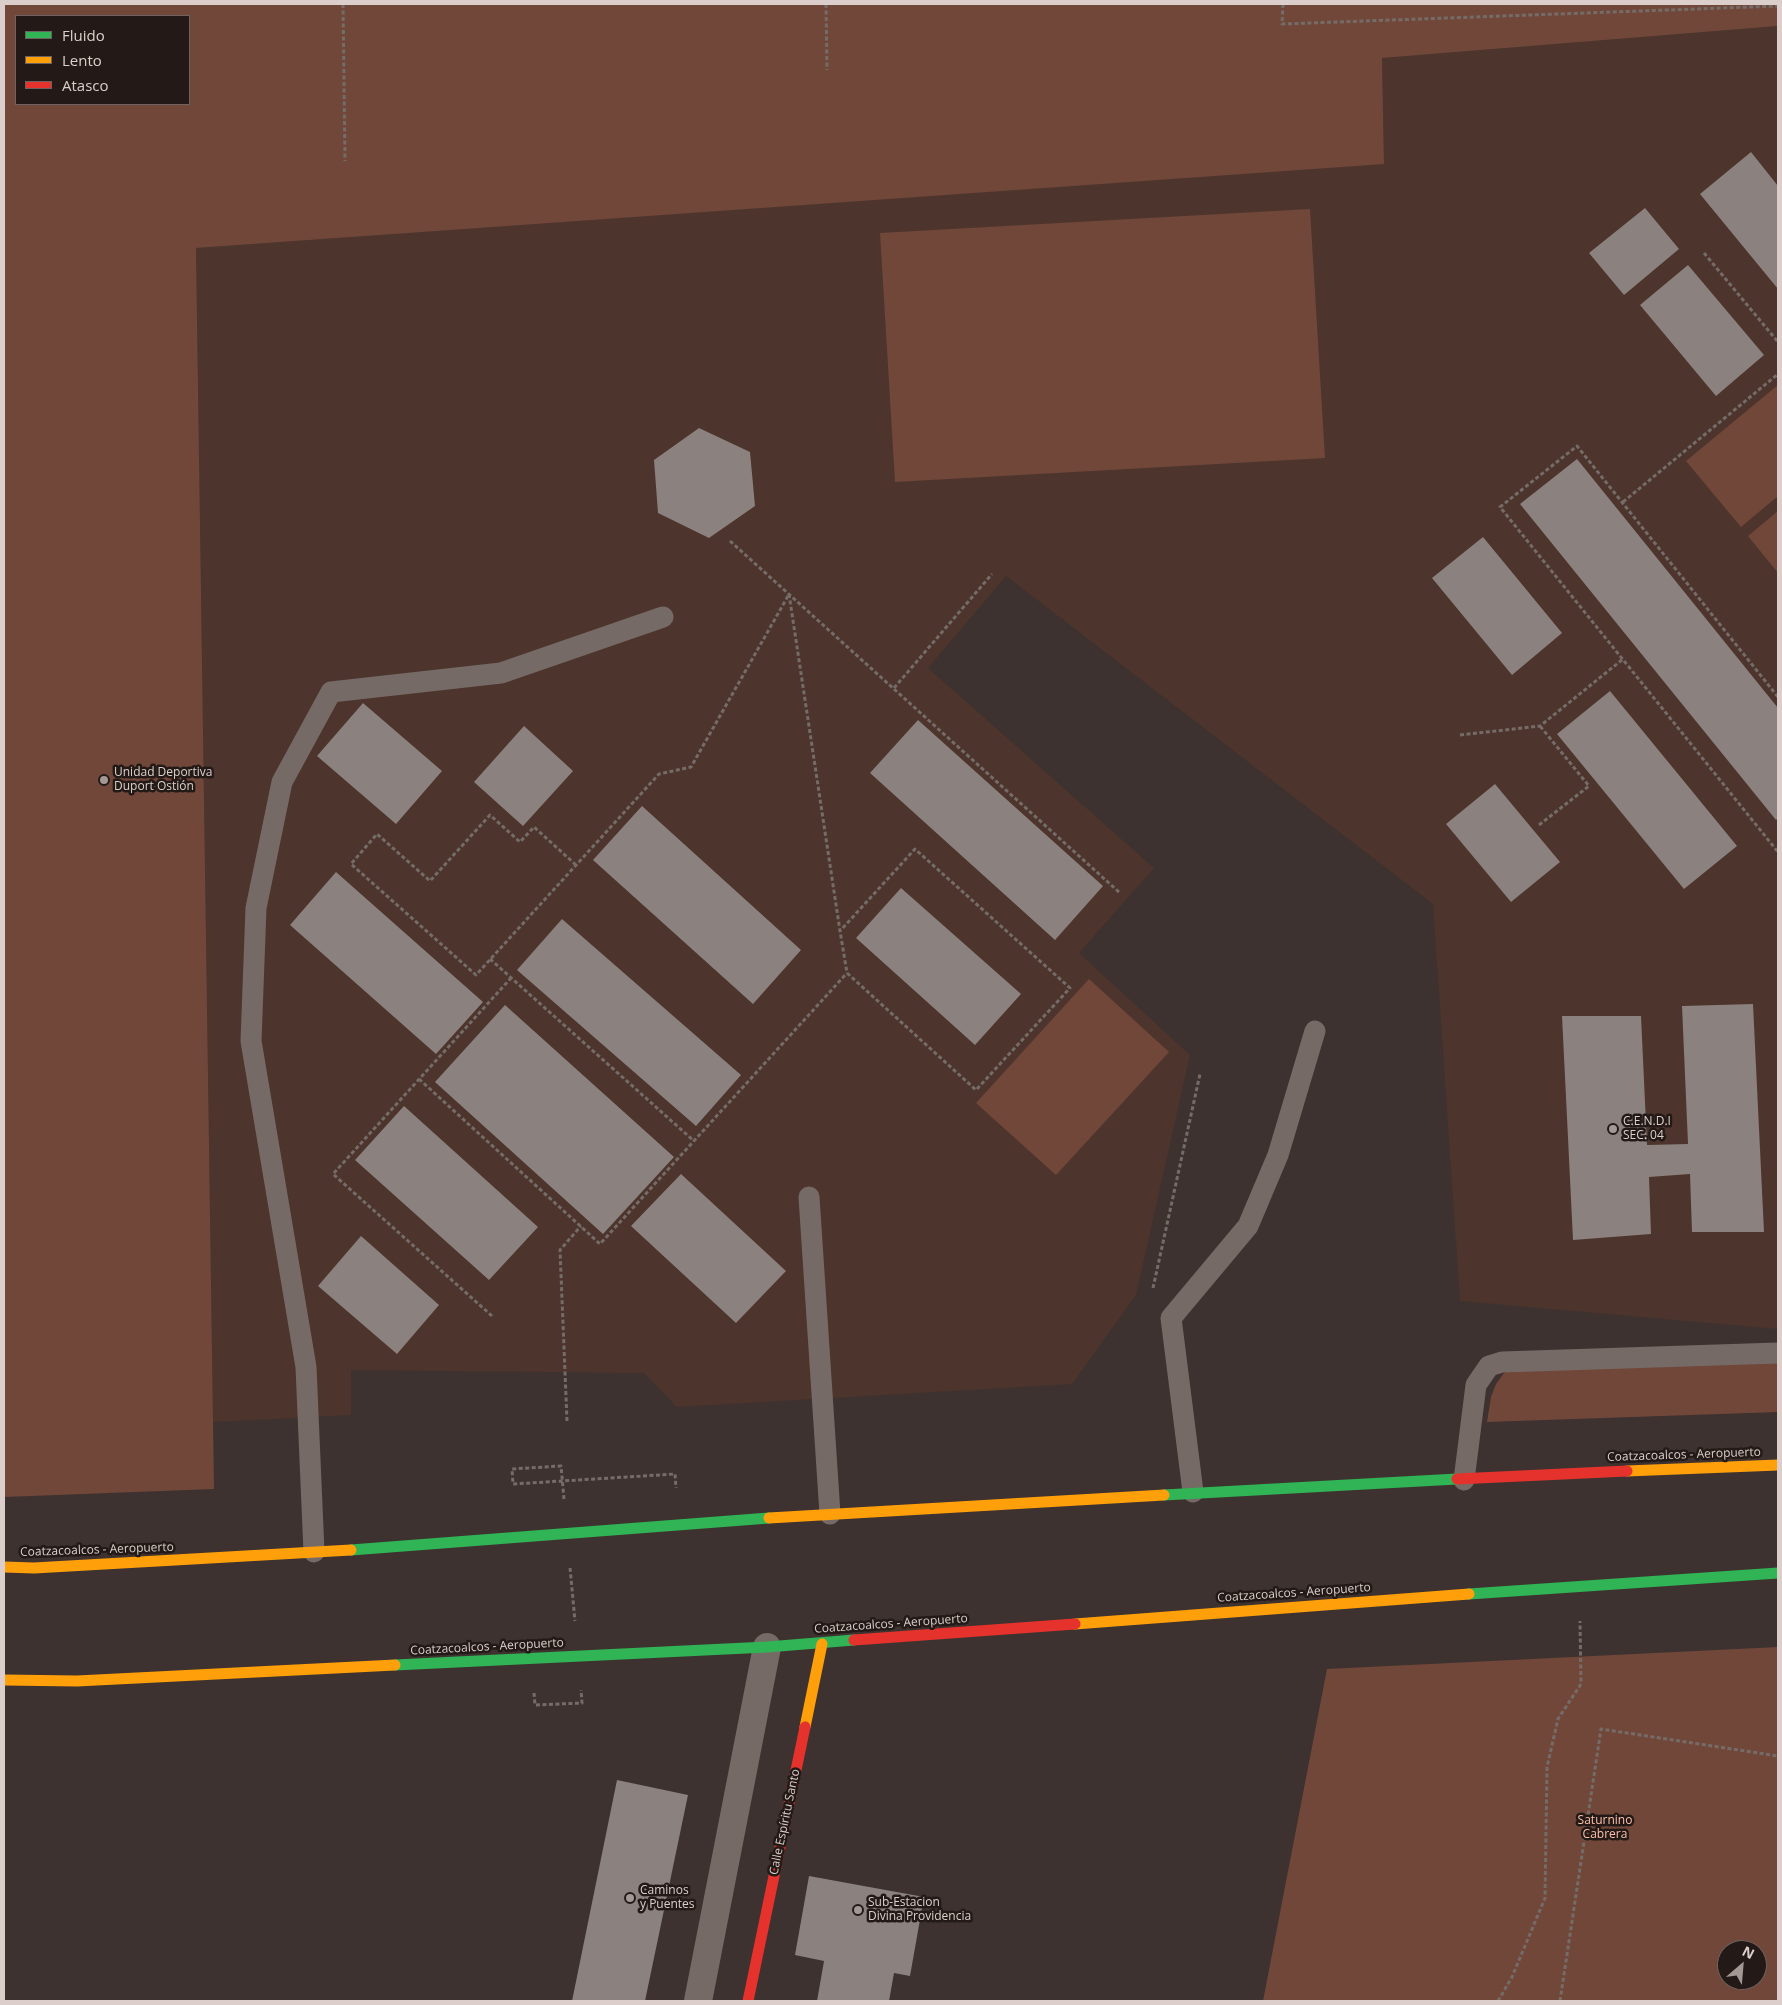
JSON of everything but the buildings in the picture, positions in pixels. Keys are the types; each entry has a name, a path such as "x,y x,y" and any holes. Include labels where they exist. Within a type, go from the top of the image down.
{"main road":[{"name":"Coatzacoalcos - Aeropuerto","path":"4,1567 34,1568 417,1546 678,1524 1192,1492 1718,1466 1778,1465"},
{"name":"Coatzacoalcos - Aeropuerto","path":"4,1680 78,1681 822,1644 1193,1614 1778,1573"},
{"name":"Calle Espíritu Santo","path":"748,2001 822,1644"}],"street":[{"path":"698,2001 767,1647"}],"lane":[{"path":"314,1552 306,1367 251,1041 256,908 282,782 331,692 501,673 663,617"},
{"path":"1192,1492 1171,1318 1248,1226 1278,1155 1315,1031"},
{"path":"809,1198 830,1514"},
{"path":"1464,1480 1476,1385 1489,1366 1502,1362 1778,1353"}],"path":[{"path":"343,4 345,161"},
{"path":"826,4 827,70"},
{"path":"1283,4 1282,24 1778,6"},
{"path":"1704,254 1778,342"},
{"path":"1623,502 1778,374"},
{"path":"1778,697 1577,446 1500,507 1778,852"},
{"path":"730,541 1120,893"},
{"path":"894,688 992,574"},
{"path":"576,865 534,827 520,842 490,815 430,881 377,834 351,864 476,975 659,774 691,767 789,594"},
{"path":"789,594 840,931 847,973 976,1090 1070,988 915,849 840,931"},
{"path":"1460,735 1540,726 1623,660"},
{"path":"1539,826 1589,786 1540,726"},
{"path":"490,959 694,1141"},
{"path":"419,1079 600,1244 847,973"},
{"path":"492,1316 332,1174 511,978"},
{"path":"1171,1318 1147,1316 1200,1074"},
{"path":"567,1421 560,1250 581,1226"},
{"path":"565,1505 561,1466 512,1469 513,1484 675,1474"},
{"path":"570,1565 575,1624"},
{"path":"1498,2001 1512,1977 1545,1898 1547,1767 1558,1719 1581,1684 1580,1587"},
{"path":"581,1683 582,1703"},
{"path":"1560,2001 1601,1729 1778,1756"}],"shaded area":[{"path":"1778,26 1778,1329 1460,1301 1433,904 1006,576 928,668 1154,868 1079,953 1190,1055 1136,1295 1072,1384 677,1407 644,1373 351,1370 351,1415 213,1422 196,248 1384,163 1382,58"}],"green space":[{"name":"Unidad Deportiva Duport Ostión","path":"4,4 1778,4 1778,26 1382,58 1384,164 196,248 214,1489 4,1497"},
{"path":"1310,209 1325,458 895,482 880,233"},
{"path":"1778,385 1778,496 1741,527 1686,461"},
{"path":"1778,511 1778,573 1748,536"},
{"path":"1089,979 1169,1052 1056,1175 976,1103"},
{"path":"1778,1360 1778,1412 1487,1422 1491,1397 1496,1384 1504,1373 1520,1366"},
{"name":"Saturnino Cabrera","path":"1778,1647 1778,2001 1263,2001 1327,1669"}],"traffic: fast":[{"path":"1164,1495 1457,1479"},
{"path":"351,1550 769,1518"},
{"path":"1469,1594 1778,1573"},
{"path":"395,1665 767,1647 854,1640"}],"traffic: slow":[{"path":"1627,1471 1778,1465"},
{"path":"769,1518 1164,1495"},
{"path":"4,1567 34,1568 351,1550"},
{"path":"1075,1624 1469,1594"},
{"path":"805,1727 822,1644"},
{"path":"4,1680 77,1681 395,1665"}],"traffic: jam":[{"path":"1457,1479 1627,1471"},
{"path":"854,1640 1075,1624"},
{"path":"748,2001 805,1727"}],"place":[{"name":"Unidad Deportiva Duport Ostión","path":"104,780"},
{"name":"C.E.N.D.I SEC. 04","path":"1613,1129"},
{"name":"Caminos y Puentes","path":"630,1898"},
{"name":"Sub-Estacion Divina Providencia","path":"858,1910"}]}
